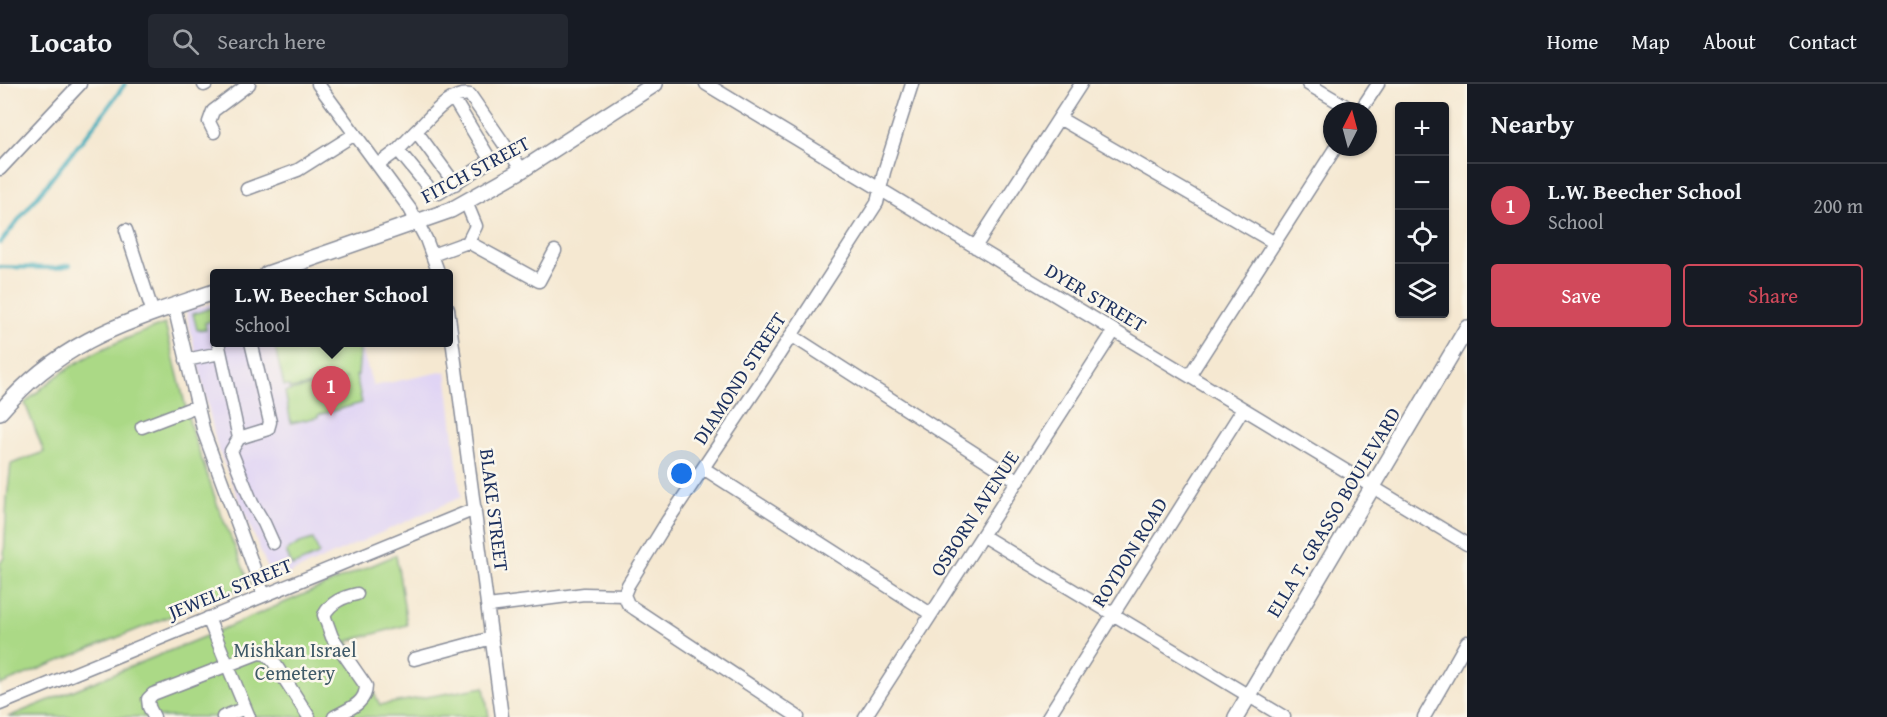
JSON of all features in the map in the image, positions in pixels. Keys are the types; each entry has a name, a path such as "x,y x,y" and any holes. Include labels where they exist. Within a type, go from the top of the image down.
{"main road":[{"name":"FITCH STREET","path":"279,269 436,216 466,202 522,170 655,84"},
{"path":"0,412 30,381 65,353 114,328 210,293"},
{"name":"ELLA T. GRASSO BOULEVARD","path":"1236,717 1467,328"}],"street":[{"path":"0,169 80,84"},
{"path":"214,132 209,122 213,111 249,84"},
{"path":"318,84 410,209 437,269"},
{"name":"DYER STREET","path":"706,84 1467,544"},
{"name":"DIAMOND STREET","path":"624,595 628,585 703,468 870,216 877,203 912,84"},
{"path":"975,247 1081,84"},
{"path":"1308,84 1339,102"},
{"path":"1366,102 1378,84"},
{"path":"378,165 398,150 453,98 464,94 470,95 522,170"},
{"path":"398,150 430,189 439,193 487,163 488,156 453,98"},
{"path":"1059,118 1275,243"},
{"path":"416,131 455,184"},
{"path":"247,189 298,170 355,134"},
{"path":"1190,376 1330,156"},
{"path":"432,255 468,242 476,226 466,202"},
{"path":"126,230 153,314"},
{"path":"468,242 539,281 555,251"},
{"path":"174,306 197,406 221,481 264,595"},
{"name":"OSBORN AVENUE","path":"865,717 1114,331"},
{"path":"791,335 1018,481"},
{"name":"BLAKE STREET","path":"453,346 502,717"},
{"path":"252,347 270,422 268,429 239,438 231,451 252,503 273,543"},
{"path":"186,360 219,348 239,438"},
{"path":"141,427 197,406"},
{"name":"ROYDON ROAD","path":"1048,717 1243,409"},
{"path":"703,468 931,614"},
{"name":"JEWELL STREET","path":"0,704 475,509"},
{"path":"983,536 1284,717"},
{"path":"334,717 362,701 366,686 332,637 324,615 328,607 342,597 357,594"},
{"path":"488,606 584,594 624,595 628,604 635,609 798,717"},
{"path":"208,618 247,713 223,717"},
{"path":"414,659 492,638"},
{"path":"1424,717 1467,642"},
{"path":"154,717 148,699 153,694 253,655 267,654 309,717"}],"shaded area":[{"path":"210,304 210,347 361,347 373,386 446,371 461,497 273,581 217,446 186,311"}],"green space":[{"path":"210,308 210,321 205,323 206,329 197,330 193,314"},
{"path":"165,324 191,428 219,509 250,584 0,685 0,564 4,557 11,464 44,452 25,403 58,375 90,355"},
{"path":"275,347 359,347 358,375 356,376 362,403 291,423 285,392 347,378 290,389 289,386 284,386"},
{"path":"313,539 318,555 292,566 286,551"},
{"name":"Mishkan Israel Cemetery","path":"396,555 407,625 348,641 380,705 484,687 489,717 8,717 218,631"}],"waterway":[{"path":"0,243 125,84"},
{"path":"0,267 56,268 70,265"}],"place":[{"name":"L.W. Beecher School","path":"331,416"}]}
